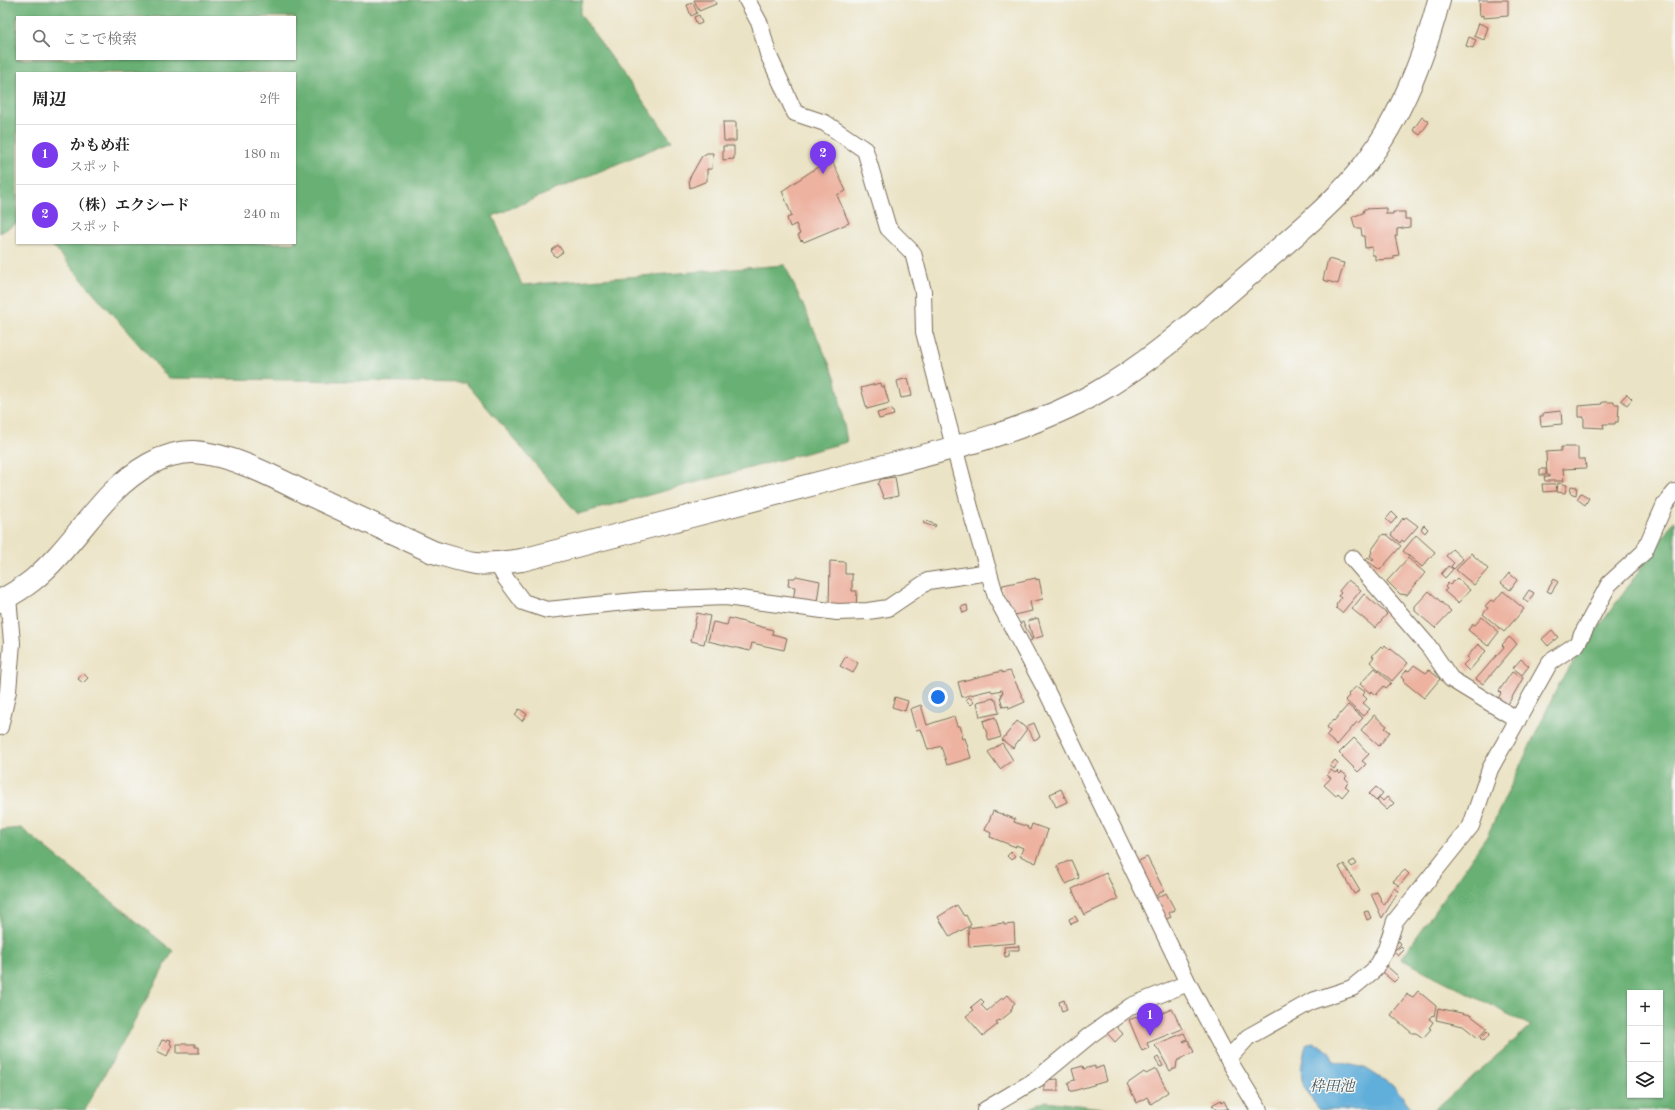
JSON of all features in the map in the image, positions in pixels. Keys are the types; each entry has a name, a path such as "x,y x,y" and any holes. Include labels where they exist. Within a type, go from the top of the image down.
{"street":[{"path":"747,0 760,24 768,54 795,113 825,123 865,150 888,228 913,253 923,291 924,332 972,515 996,598 1047,692 1188,983 1228,1059 1259,1110"},
{"path":"0,727 8,691 12,643 4,599 33,580 56,557 113,493 135,474 154,462 176,454 194,452 221,457 250,467 433,552 476,563 496,563 522,560 955,447 1036,421 1094,394 1142,364 1311,222 1351,180 1379,143 1406,94 1422,54 1439,0"},
{"path":"1228,1059 1248,1036 1312,1001 1352,988 1374,970 1386,948 1394,921 1472,826 1490,769 1550,662 1577,644 1609,584 1644,552 1665,504 1675,492"},
{"path":"1352,558 1429,647 1451,679 1518,720"},
{"path":"496,563 523,602 547,610 645,600 726,597 837,612 868,611 888,608 928,581 989,572"},
{"path":"985,1110 1037,1079 1089,1036 1131,1006 1188,983"}],"green space":[{"path":"0,0 583,0 580,14 672,141 493,216 522,285 785,265 836,379 847,442 578,514 466,383 168,378 51,244 296,244 296,72 16,72 16,224 0,233"},
{"path":"1675,520 1675,1110 1434,1110 1531,1026 1401,959 1487,836 1561,680"},
{"path":"21,828 173,951 85,1110 0,1110 0,830"},
{"path":"1046,1101 1117,1110 1026,1110"}],"water":[{"name":"枠田池","path":"1313,1042 1330,1052 1334,1061 1365,1068 1395,1087 1413,1110 1320,1110 1304,1087 1301,1073 1306,1045"}],"building":[{"path":"694,0 714,0 716,4 699,11"},
{"path":"1479,0 1508,0 1508,16 1483,18 1483,15 1480,16"},
{"path":"693,3 697,13 691,16 687,5"},
{"path":"699,15 702,23 697,25 694,17"},
{"path":"1479,23 1488,27 1484,40 1474,36"},
{"path":"1469,37 1476,40 1473,48 1466,46"},
{"path":"1422,117 1429,122 1420,135 1413,130"},
{"path":"723,122 736,122 736,141 724,141"},
{"path":"723,146 734,146 734,159 723,160"},
{"path":"707,153 713,153 712,169 707,169 707,181 690,188 689,179 702,156"},
{"path":"831,158 846,191 837,195 849,223 804,242 802,240 801,241 796,224 790,227 787,218 792,216 782,191"},
{"path":"1386,208 1386,214 1393,214 1393,212 1405,212 1405,219 1410,219 1410,227 1397,229 1397,236 1395,236 1399,255 1394,256 1394,259 1375,260 1375,255 1372,255 1372,247 1365,248 1364,236 1362,236 1361,228 1355,228 1352,217 1363,213 1364,209"},
{"path":"558,245 563,252 556,257 551,251"},
{"path":"1328,259 1344,263 1338,284 1323,280"},
{"path":"908,378 912,396 901,398 897,381"},
{"path":"880,383 881,387 884,386 889,403 867,409 861,388"},
{"path":"1627,394 1632,399 1627,405 1621,400"},
{"path":"1602,402 1614,402 1614,404 1619,404 1618,422 1615,422 1615,424 1603,424 1604,428 1584,427 1584,417 1579,417 1579,406 1602,404"},
{"path":"892,409 894,415 879,419 877,413"},
{"path":"1561,411 1562,424 1541,426 1540,416 1543,416 1543,413"},
{"path":"1561,447 1578,447 1578,459 1585,459 1586,468 1563,469 1564,481 1545,481 1544,477 1549,477 1549,475 1547,475 1546,452 1561,451"},
{"path":"1540,469 1546,469 1546,475 1540,475"},
{"path":"895,477 898,496 884,499 878,484 881,479"},
{"path":"1558,483 1567,485 1565,493 1557,492"},
{"path":"1542,484 1555,484 1556,491 1543,492"},
{"path":"1571,486 1577,487 1576,495 1570,493"},
{"path":"1581,493 1589,498 1585,505 1577,499"},
{"path":"1392,512 1397,517 1391,524 1386,519"},
{"path":"1406,517 1418,526 1404,542 1402,540 1400,543 1391,535 1403,518 1404,519"},
{"path":"924,520 936,525 935,527 923,523"},
{"path":"1424,525 1428,529 1425,533 1421,529"},
{"path":"1383,534 1386,534 1401,546 1380,570 1366,560 1368,557 1373,561 1374,559 1370,556 1371,551"},
{"path":"1416,535 1435,552 1422,567 1403,551"},
{"path":"1452,549 1463,559 1454,569 1451,566 1454,563 1446,556"},
{"path":"1471,553 1488,569 1474,585 1456,570"},
{"path":"1408,558 1425,573 1407,595 1400,594 1387,581"},
{"path":"830,561 845,562 845,574 852,574 852,591 857,591 856,608 829,608"},
{"path":"1448,566 1453,569 1445,578 1441,574"},
{"path":"1509,573 1517,580 1510,590 1501,583"},
{"path":"796,576 820,581 817,602 793,602 795,587 788,586 789,578 795,578"},
{"path":"1036,578 1036,580 1039,579 1043,599 1030,602 1032,611 1014,615 1012,609 1007,610 1002,587 1003,585"},
{"path":"1457,578 1470,590 1458,603 1444,591 1447,589 1445,587 1448,583 1450,585"},
{"path":"1554,579 1558,582 1551,593 1547,591"},
{"path":"1348,580 1361,590 1342,613 1336,608 1336,605 1341,598 1338,596 1341,593 1339,591"},
{"path":"1529,590 1534,593 1528,603 1523,599"},
{"path":"1429,591 1451,611 1435,628 1415,611 1415,606"},
{"path":"1503,591 1524,609 1504,632 1483,614 1488,608 1485,606 1491,600 1494,602"},
{"path":"1364,594 1387,614 1375,628 1352,609"},
{"path":"967,605 968,611 963,613 961,607"},
{"path":"697,613 710,616 704,644 691,641"},
{"path":"1482,617 1499,632 1488,646 1468,630"},
{"path":"729,618 773,630 772,634 787,638 784,650 752,643 750,651 708,641 713,622 727,625"},
{"path":"1038,618 1043,636 1033,639 1028,621"},
{"path":"1023,622 1032,640 1024,644 1009,629"},
{"path":"1552,630 1558,637 1548,646 1542,639"},
{"path":"1509,637 1517,644 1483,684 1476,679 1504,647 1502,645"},
{"path":"1478,644 1486,651 1469,671 1463,665 1469,659 1467,657"},
{"path":"1385,645 1408,663 1392,681 1370,662 1374,657 1372,656 1381,646 1383,648"},
{"path":"846,656 858,663 853,673 840,666"},
{"path":"1521,659 1529,666 1522,675 1513,668"},
{"path":"1414,665 1426,673 1429,670 1440,679 1424,698 1403,681 1404,680 1401,677"},
{"path":"1375,668 1391,683 1386,688 1384,686 1376,695 1372,691 1370,693 1360,684"},
{"path":"1002,671 1002,673 1010,671 1025,702 1009,709 1009,706 1003,707 1000,697 1002,697 1002,690 992,692 991,690 962,697 958,682"},
{"path":"1512,672 1523,678 1507,706 1497,701 1501,693 1499,691"},
{"path":"83,673 88,678 83,683 78,679"},
{"path":"1357,686 1365,692 1363,695 1367,699 1363,703 1370,709 1363,716 1345,700 1349,696 1348,694"},
{"path":"895,697 908,701 905,711 892,707"},
{"path":"969,697 974,702 971,705 966,700"},
{"path":"994,698 994,700 996,700 999,713 980,717 977,702"},
{"path":"921,705 927,725 954,716 957,726 960,726 963,735 961,736 962,739 965,738 971,758 947,765 941,746 928,750 922,731 921,732 920,729 916,730 910,709"},
{"path":"1348,705 1363,718 1358,723 1357,722 1337,745 1326,736 1330,731 1327,727"},
{"path":"519,709 527,714 522,721 515,715"},
{"path":"1374,715 1387,726 1385,728 1390,732 1379,746 1361,730"},
{"path":"995,717 1001,737 989,741 983,721"},
{"path":"1017,721 1027,729 1013,748 1002,740"},
{"path":"1034,723 1040,737 1034,740 1027,726"},
{"path":"1354,738 1369,754 1362,761 1366,764 1358,772 1339,753"},
{"path":"1002,743 1013,760 1000,769 988,752"},
{"path":"1335,760 1338,763 1334,769 1330,766"},
{"path":"1331,770 1335,773 1337,771 1340,774 1342,772 1347,776 1345,778 1349,782 1345,786 1349,789 1342,797 1338,793 1336,796 1324,785 1331,778 1327,775"},
{"path":"1376,787 1383,793 1376,801 1369,794"},
{"path":"1061,789 1067,802 1056,807 1050,794"},
{"path":"1387,797 1394,803 1387,810 1377,801 1380,798 1383,801"},
{"path":"993,811 1015,819 1014,822 1028,827 1027,828 1030,830 1032,824 1048,830 1036,863 1020,856 1023,848 1016,845 1016,847 990,837 991,833 985,830"},
{"path":"1011,852 1015,856 1011,860 1007,856"},
{"path":"1147,857 1164,890 1153,898 1125,868"},
{"path":"1071,860 1079,878 1066,884 1057,866"},
{"path":"1354,860 1357,864 1352,867 1349,863"},
{"path":"1344,864 1360,891 1354,894 1339,867"},
{"path":"1405,870 1409,874 1399,886 1393,881"},
{"path":"1106,873 1118,899 1084,915 1072,889"},
{"path":"1394,888 1399,891 1382,918 1371,894 1377,892 1384,905"},
{"path":"1166,893 1175,910 1169,913 1171,917 1153,926 1152,900"},
{"path":"957,905 964,916 966,915 971,925 950,937 938,917"},
{"path":"1368,911 1371,918 1367,920 1364,912"},
{"path":"1075,916 1078,921 1071,924 1069,919"},
{"path":"1004,923 1004,925 1014,924 1015,943 969,947 968,928"},
{"path":"1399,941 1401,944 1393,952 1390,949"},
{"path":"1019,946 1019,950 1009,950 1009,956 1005,957 1004,947"},
{"path":"1401,947 1404,950 1398,956 1395,953"},
{"path":"1382,962 1399,977 1394,982 1377,968"},
{"path":"1418,991 1436,1006 1434,1016 1432,1015 1429,1019 1433,1022 1429,1028 1431,1029 1423,1038 1416,1033 1412,1033 1391,1015 1407,994 1413,997"},
{"path":"1008,995 1015,1003 1010,1010 1012,1011 1000,1021 999,1020 996,1022 998,1024 983,1036 966,1016 974,1010 971,1007 981,999 984,1002 981,1005 987,1011 1002,998 1003,999"},
{"path":"1064,1000 1067,1010 1062,1012 1059,1002"},
{"path":"1438,1008 1470,1015 1487,1028 1478,1038 1463,1026 1436,1020"},
{"path":"1172,1009 1182,1029 1147,1043 1149,1048 1142,1051 1129,1020 1141,1015 1143,1021"},
{"path":"1115,1025 1123,1034 1115,1042 1106,1032"},
{"path":"1487,1031 1490,1034 1484,1041 1480,1038"},
{"path":"1184,1033 1187,1039 1183,1041 1188,1040 1194,1052 1177,1061 1176,1069 1170,1071 1158,1049 1154,1045"},
{"path":"167,1039 171,1040 170,1044 172,1045 167,1056 157,1051 162,1040 166,1041"},
{"path":"177,1044 195,1044 195,1047 199,1047 199,1053 177,1053"},
{"path":"1158,1057 1163,1066 1160,1067 1155,1059"},
{"path":"1083,1066 1084,1069 1095,1066 1095,1069 1103,1066 1107,1081 1070,1091 1068,1082 1075,1080 1072,1069"},
{"path":"1156,1069 1168,1092 1151,1104 1147,1097 1137,1103 1127,1084 1144,1072 1146,1074"},
{"path":"1058,1079 1058,1091 1044,1091 1044,1080"},
{"path":"1221,1100 1222,1102 1224,1101 1228,1109 1218,1110 1212,1105"}],"place":[{"name":"（株）エクシード","path":"823,174"},
{"name":"かもめ荘","path":"1150,1036"}]}
